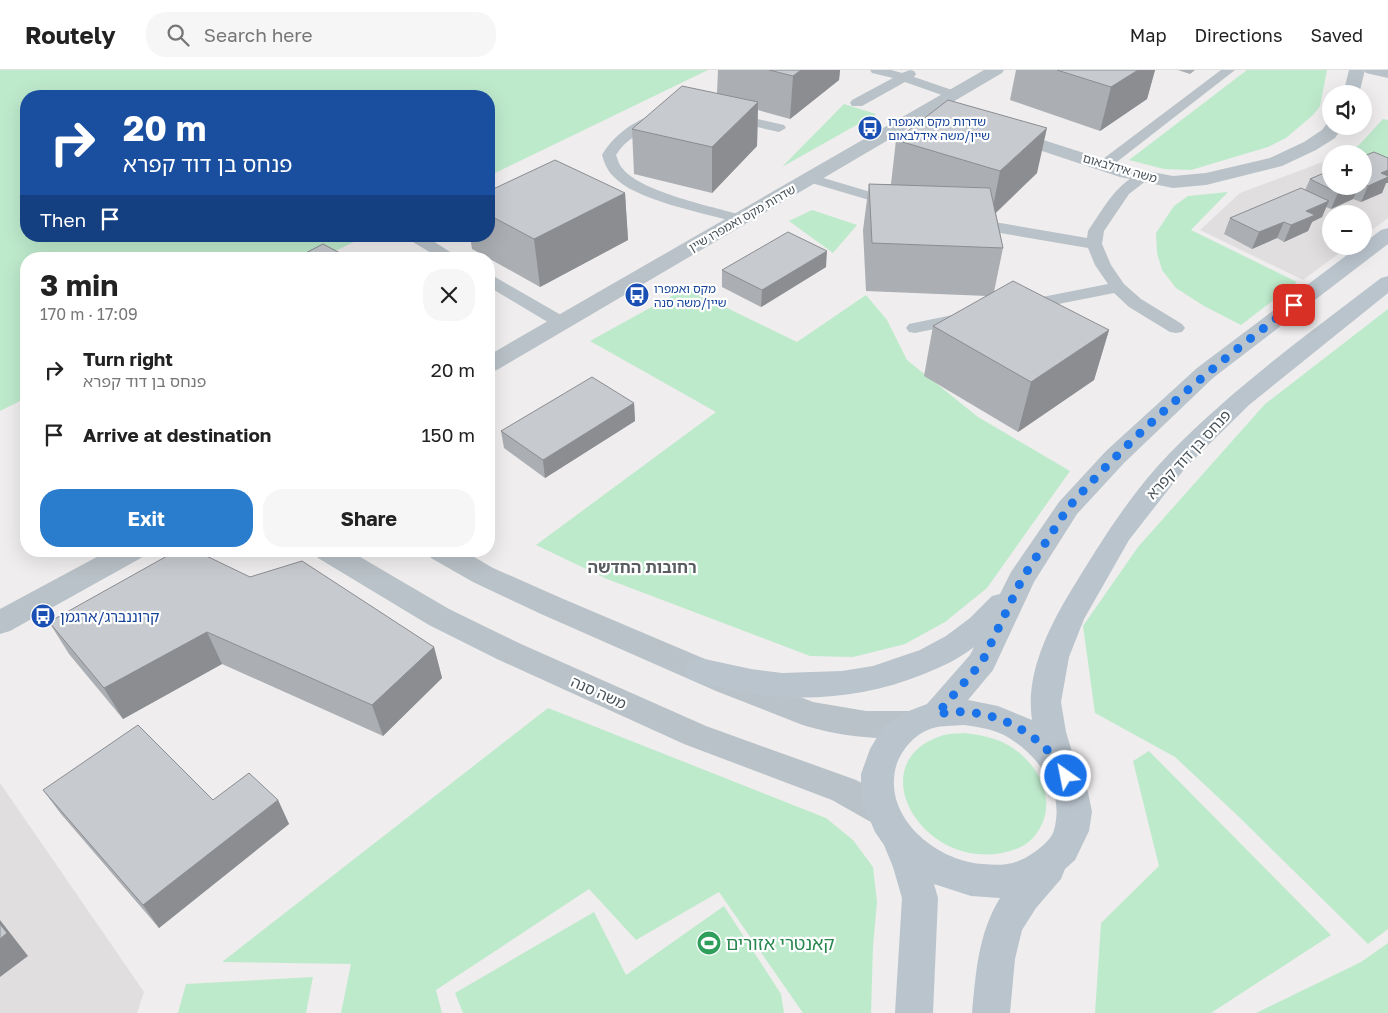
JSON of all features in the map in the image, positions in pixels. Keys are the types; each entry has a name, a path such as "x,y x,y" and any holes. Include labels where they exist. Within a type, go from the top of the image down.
{"main road":[{"path":"700,670 780,685 832,685 870,679 895,672 938,655 964,639 989,620 1022,579 1068,508 1115,457 1166,408 1231,352 1388,234"},
{"name":"פנחס בן דוד קפרא","path":"1060,764 1050,732 1045,702 1054,657 1070,618 1119,534 1177,461 1240,400 1388,282"},
{"path":"914,1013 920,898 911,867 890,824 876,785 880,760 891,740 923,719 982,662 1022,579"},
{"path":"923,719 964,712 991,716 1018,727 1041,744 1060,764 1072,789 1075,813 1070,837 1056,858 1024,894 1004,927 996,966 991,1013"},
{"path":"890,824 926,862 959,877 996,882 1030,875 1056,858"}],"street":[{"name":"שדרות מקס ואמפרו שיין","path":"495,362 810,178 944,106 996,70"},
{"path":"1353,85 1356,70"},
{"name":"משה אידלבאום","path":"994,129 1144,177 1173,182 1206,179 1276,162 1310,146 1327,135"},
{"path":"0,622 62,580 91,557"},
{"path":"0,622 120,557"},
{"name":"משה סנה","path":"338,557 439,618 695,735 844,790 890,824"},
{"path":"452,557 484,575 700,670 812,715 866,724 923,719"},
{"path":"464,557 484,575"}],"lane":[{"path":"876,70 903,78 944,106"},
{"path":"857,103 917,70"},
{"path":"1104,165 1229,70"},
{"path":"1370,70 1388,74"},
{"path":"670,110 627,135 614,146 609,155 613,166 623,177 663,196 740,219"},
{"path":"715,113 779,128"},
{"path":"1144,177 1124,191 1096,230 1094,244 1102,265 1118,287 1136,303 1176,328"},
{"path":"810,178 911,208"},
{"path":"956,219 1094,244"},
{"path":"424,242 441,252"},
{"path":"495,284 562,323"},
{"path":"1012,308 1118,287"},
{"path":"915,328 983,314"}],"shaded area":[{"path":"1322,162 1322,195 1372,195 1372,179 1388,166 1388,218 1372,230 1372,205 1322,205 1322,255 1337,255 1303,280 1200,230 1240,193"},
{"path":"0,783 144,992 137,1013 0,1013"}],"green space":[{"path":"0,70 708,70 495,173 495,90 20,90 20,242 354,242 333,252 20,252 20,401 0,411"},
{"path":"1247,70 1327,70 1324,85 1322,85 1320,106 1313,115 1286,138 1268,147 1191,170 1164,169 1129,160"},
{"path":"844,104 876,114 782,167"},
{"path":"1383,119 1388,120 1388,166 1372,161 1372,145 1359,145 1368,135 1372,135 1372,131"},
{"path":"1228,192 1191,230 1297,282 1241,325 1204,306 1176,288 1162,270 1157,253 1156,233 1174,206 1188,196"},
{"path":"812,210 857,225 833,253 789,221"},
{"path":"686,288 797,342 866,295 887,320 907,360 978,417 1070,471 987,588 945,622 905,644 853,657 810,656 607,579 536,545 716,412 590,341"},
{"path":"1388,309 1388,929 1368,944 1175,757 1095,713 1083,626 1138,547 1265,404"},
{"path":"548,708 826,818 853,840 873,867 877,902 873,946 871,1013 803,1013 719,892 636,940 589,889 436,990 442,1013 341,1013 351,964 222,962"},
{"path":"964,733 1003,742 1018,751 1034,768 1040,778 1046,801 1046,812 1042,824 1032,839 1016,849 984,854 955,849 931,835 914,815 904,792 904,770 916,750 941,736"},
{"path":"1149,751 1331,935 1211,1013 1095,1013 1101,923 1159,866 1133,761"},
{"name":"קאנטרי אזורים","path":"724,906 781,994 784,1013 463,1013 455,993 594,912 626,975"},
{"path":"1388,943 1388,1013 1256,1013 1361,962"},
{"path":"313,977 306,1013 178,1013 186,984"}],"building":[{"path":"769,70 801,70 793,76"},
{"path":"1057,70 1138,70 1111,87"},
{"path":"682,86 758,102 712,147 632,129"},
{"path":"948,100 1047,128 1000,171 896,140"},
{"path":"1372,153 1388,158 1388,170 1381,173 1388,177 1372,184"},
{"path":"555,160 625,193 534,239 495,218 495,188"},
{"path":"1322,174 1322,185 1310,179"},
{"path":"869,184 990,188 1003,248 872,243"},
{"path":"1301,188 1329,201 1306,211 1315,215 1291,225 1284,222 1259,232 1230,218"},
{"path":"788,232 827,251 762,290 722,270"},
{"path":"323,244 338,252 308,252"},
{"path":"1013,281 1109,330 1031,382 933,326"},
{"path":"592,377 634,403 543,460 501,431"},
{"path":"165,557 208,557 250,577 302,561 434,647 372,705 207,632 104,688 49,622"},
{"path":"138,725 213,800 249,773 278,800 143,905 43,790"},
{"path":"0,924 7,933 0,939"}],"place":[{"name":"שדרות מקס ואמפרו שיין/משה אידלבאום","path":"870,128"},
{"name":"מקס ואמפרו שיין/משה סנה","path":"637,295"},
{"name":"קרוננברג/ארגמן","path":"43,616"},
{"name":"קאנטרי אזורים","path":"709,943"}],"district":[{"name":"רחובות החדשה","path":"642,567"}],"route":[{"path":"1066,776 1060,764 1041,744 1018,727 991,716 964,712 937,714 982,662 1022,579 1068,508 1115,457 1173,402 1231,352 1294,305"}]}
